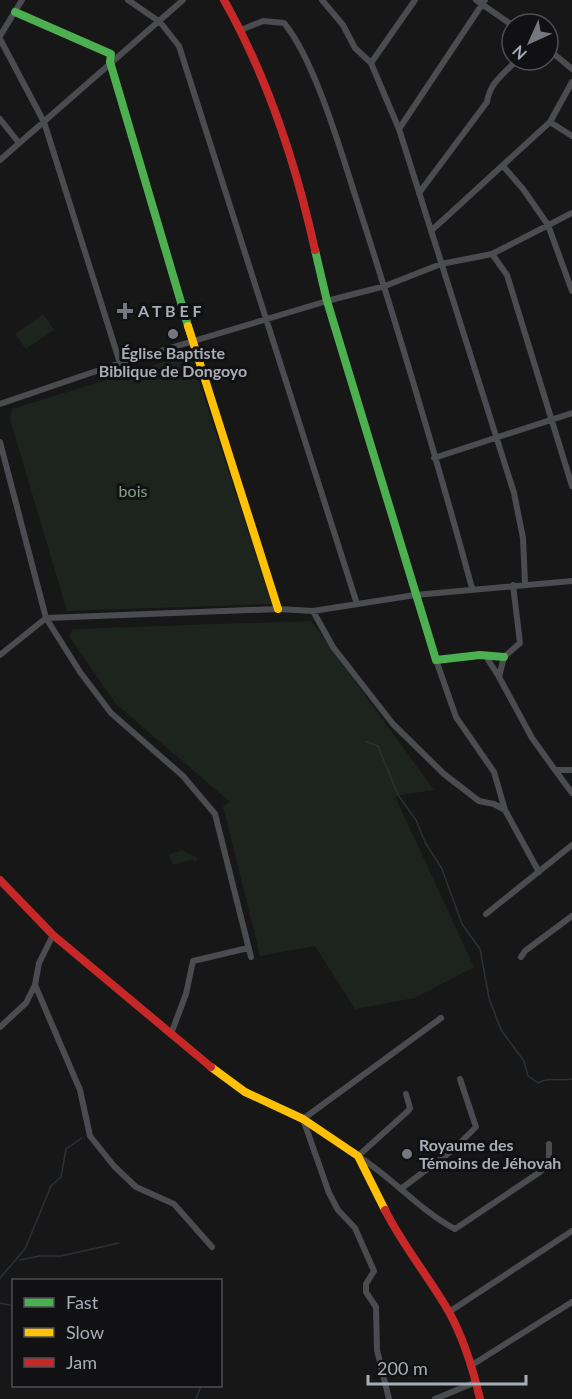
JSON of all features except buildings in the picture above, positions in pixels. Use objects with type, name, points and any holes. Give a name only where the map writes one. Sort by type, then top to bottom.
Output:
[{"type":"street","points":[[22,0],[0,37],[44,122],[120,363]]},
{"type":"street","points":[[128,0],[160,22],[179,46],[357,604]]},
{"type":"street","points":[[0,160],[183,0]]},
{"type":"street","points":[[224,0],[241,30],[290,150],[327,301],[415,595],[456,717],[494,772],[505,810],[539,872]]},
{"type":"street","points":[[322,0],[343,25],[355,48],[371,63],[399,129],[514,493],[523,538],[525,583]]},
{"type":"street","points":[[371,63],[415,0]]},
{"type":"street","points":[[399,129],[481,1],[500,16]]},
{"type":"street","points":[[15,12],[111,54],[110,62],[194,342],[278,609]]},
{"type":"street","points":[[241,30],[263,21],[284,23],[291,31],[308,66],[338,143],[385,286],[472,588]]},
{"type":"street","points":[[560,59],[572,69]]},
{"type":"street","points":[[419,193],[488,102],[489,91],[494,82],[504,72]]},
{"type":"street","points":[[431,231],[550,122],[572,82]]},
{"type":"street","points":[[0,119],[19,143]]},
{"type":"street","points":[[550,122],[572,136]]},
{"type":"street","points":[[503,166],[524,189],[548,225],[572,291]]},
{"type":"street","points":[[0,404],[120,363],[385,286],[441,264],[492,254],[572,213]]},
{"type":"street","points":[[492,254],[507,275],[572,486]]},
{"type":"street","points":[[435,458],[572,413]]},
{"type":"street","points":[[0,442],[46,618],[80,672],[111,713],[183,776],[216,814],[251,957]]},
{"type":"street","points":[[0,655],[46,618],[278,609],[313,611],[472,588],[572,581]]},
{"type":"street","points":[[499,677],[504,657],[520,643],[513,585]]},
{"type":"street","points":[[313,611],[333,646],[393,724],[479,801],[494,804],[505,810]]},
{"type":"street","points":[[436,660],[480,655],[504,657]]},
{"type":"street","points":[[487,657],[532,738],[572,793]]},
{"type":"street","points":[[555,770],[572,770]]},
{"type":"street","points":[[486,914],[572,845]]},
{"type":"street","points":[[0,880],[53,935],[190,1052],[245,1092],[303,1119],[358,1156],[402,1188],[432,1217],[455,1228],[540,1172],[549,1163],[549,1144]]},
{"type":"street","points":[[521,957],[525,951],[572,916]]},
{"type":"street","points":[[0,1027],[26,1003],[35,985],[39,963],[53,935]]},
{"type":"street","points":[[171,1034],[186,994],[193,961],[248,948]]},
{"type":"street","points":[[35,985],[80,1090],[90,1136],[114,1166],[136,1187],[174,1204],[212,1247]]},
{"type":"street","points":[[303,1119],[441,1018]]},
{"type":"street","points":[[402,1188],[454,1149],[476,1127],[460,1079]]},
{"type":"street","points":[[358,1156],[408,1111],[410,1108],[406,1094]]},
{"type":"street","points":[[303,1119],[338,1210],[355,1228],[375,1271],[366,1284],[366,1292],[376,1306],[377,1350],[389,1399]]},
{"type":"street","points":[[358,1156],[397,1234],[449,1312],[472,1365],[480,1399]]},
{"type":"street","points":[[449,1312],[572,1231]]},
{"type":"street","points":[[472,1365],[572,1302]]},
{"type":"street","points":[[435,1399],[476,1382]]},
{"type":"green space","points":[[43,314],[54,330],[26,349],[15,334]]},
{"type":"green space","name":"bois","points":[[190,354],[272,604],[67,611],[10,419],[12,409]]},
{"type":"green space","points":[[311,621],[434,790],[395,796],[474,967],[415,998],[355,1009],[315,946],[260,956],[223,806],[230,802],[116,704],[69,636],[73,629]]},
{"type":"green space","points":[[182,850],[198,858],[195,862],[193,859],[173,865],[169,855]]},
{"type":"waterway","points":[[367,742],[378,746],[398,795],[416,820],[425,842],[442,869],[462,924],[480,949],[489,998],[501,1030],[524,1061],[528,1076],[538,1083],[546,1080],[572,1079]]},
{"type":"waterway","points":[[0,1278],[25,1249],[51,1186],[61,1177],[66,1149],[82,1138]]},
{"type":"waterway","points":[[20,1260],[40,1256],[61,1256],[119,1243]]},
{"type":"waterway","points":[[0,1303],[12,1306]]},
{"type":"waterway","points":[[196,1399],[201,1387]]},
{"type":"traffic: fast","points":[[15,12],[111,54],[110,62],[188,326]]},
{"type":"traffic: fast","points":[[315,250],[327,301],[436,660],[480,655],[504,657]]},
{"type":"traffic: slow","points":[[188,326],[278,609]]},
{"type":"traffic: slow","points":[[211,1067],[245,1092],[303,1119],[358,1156],[385,1210]]},
{"type":"traffic: jam","points":[[224,0],[254,60],[279,122],[299,186],[315,250]]},
{"type":"traffic: jam","points":[[0,880],[53,935],[211,1067]]},
{"type":"traffic: jam","points":[[385,1210],[454,1322],[467,1354],[480,1399]]},
{"type":"place","name":"A T B E F","points":[[125,311]]},
{"type":"place","name":"Église Baptiste Biblique de Dongoyo","points":[[173,334]]},
{"type":"place","name":"Royaume des Témoins de Jéhovah","points":[[407,1154]]}]
